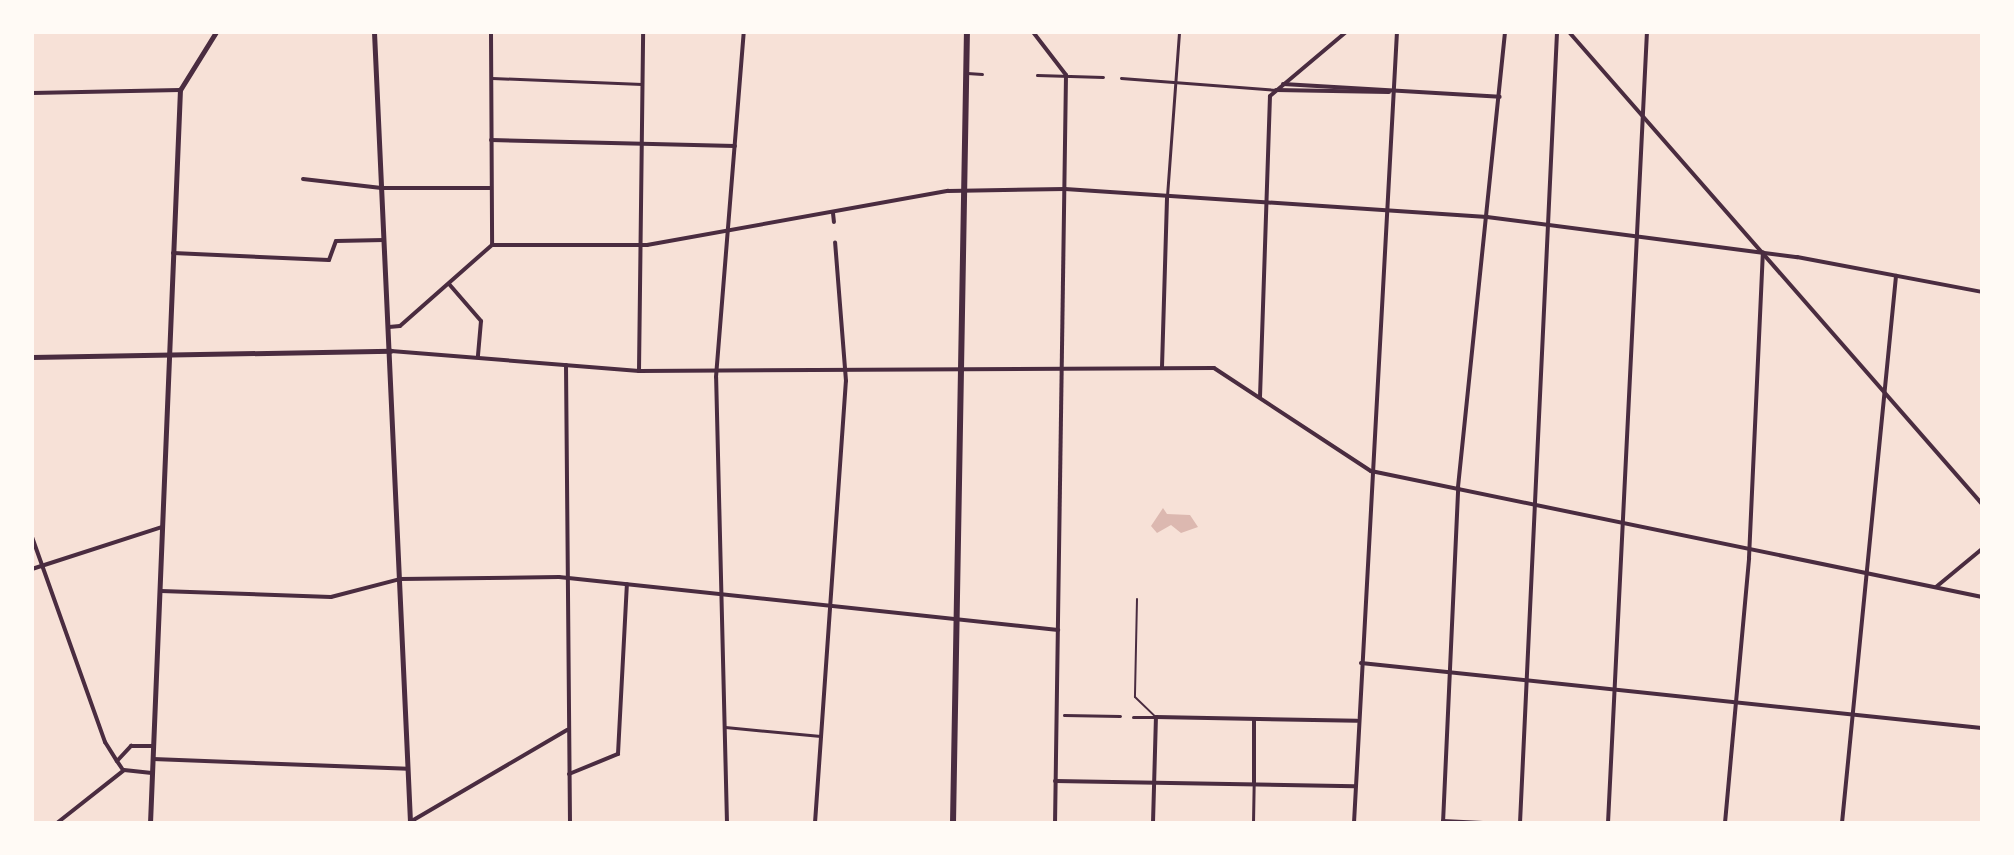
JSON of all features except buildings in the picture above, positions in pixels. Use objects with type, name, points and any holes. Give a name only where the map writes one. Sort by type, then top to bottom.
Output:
[{"type":"main road","points":[[953,823],[967,32]]},
{"type":"street","points":[[150,823],[180,90],[216,32]]},
{"type":"street","points":[[374,32],[391,351],[410,822],[567,730]]},
{"type":"street","points":[[491,32],[492,245]]},
{"type":"street","points":[[639,371],[639,144],[643,32]]},
{"type":"street","points":[[727,823],[716,371],[744,32]]},
{"type":"street","points":[[1033,32],[1066,75],[1055,823]]},
{"type":"street","points":[[1162,367],[1167,196],[1179,32]]},
{"type":"street","points":[[1260,397],[1264,202],[1270,96],[1346,32]]},
{"type":"street","points":[[1354,823],[1357,721],[1397,32]]},
{"type":"street","points":[[1483,823],[1443,822],[1458,487],[1505,32]]},
{"type":"street","points":[[1520,823],[1557,32]]},
{"type":"street","points":[[1569,32],[1982,504]]},
{"type":"street","points":[[1608,823],[1647,32]]},
{"type":"street","points":[[967,73],[982,74]]},
{"type":"street","points":[[1037,75],[1103,77]]},
{"type":"street","points":[[492,78],[642,84]]},
{"type":"street","points":[[1121,78],[1339,93],[1395,91]]},
{"type":"street","points":[[1282,84],[1500,97]]},
{"type":"street","points":[[32,93],[180,90]]},
{"type":"street","points":[[491,140],[735,146]]},
{"type":"street","points":[[303,179],[381,188],[491,188]]},
{"type":"street","points":[[389,327],[400,326],[492,245],[639,245],[965,189],[1065,189],[1487,217],[1763,252],[1982,292]]},
{"type":"street","points":[[833,213],[834,222]]},
{"type":"street","points":[[173,253],[329,260],[336,241],[384,240]]},
{"type":"street","points":[[815,823],[846,373],[835,242]]},
{"type":"street","points":[[1725,823],[1748,548],[1758,288],[1763,252]]},
{"type":"street","points":[[1842,823],[1896,276]]},
{"type":"street","points":[[449,284],[481,321],[478,358]]},
{"type":"street","points":[[32,357],[391,351],[639,371],[846,373],[1214,368],[1371,471],[1982,597]]},
{"type":"street","points":[[566,365],[570,823]]},
{"type":"street","points":[[32,569],[162,527]]},
{"type":"street","points":[[32,537],[105,742],[124,770]]},
{"type":"street","points":[[1936,587],[1982,549]]},
{"type":"street","points":[[161,591],[331,597],[400,579],[567,577],[1058,630]]},
{"type":"street","points":[[569,774],[618,754],[627,584]]},
{"type":"street","points":[[1361,663],[1982,728]]},
{"type":"street","points":[[1064,715],[1120,716]]},
{"type":"street","points":[[1133,717],[1357,721]]},
{"type":"street","points":[[1153,823],[1156,717]]},
{"type":"street","points":[[1253,823],[1254,719]]},
{"type":"street","points":[[725,727],[821,736]]},
{"type":"street","points":[[117,761],[131,746],[153,746]]},
{"type":"street","points":[[153,759],[408,769]]},
{"type":"street","points":[[57,823],[124,770],[152,773]]},
{"type":"street","points":[[1055,781],[1355,786]]},
{"type":"lane","points":[[1137,599],[1135,697],[1156,717]]},
{"type":"shaded area","points":[[1163,508],[1167,514],[1190,515],[1198,527],[1181,533],[1171,525],[1157,533],[1151,526]]}]
